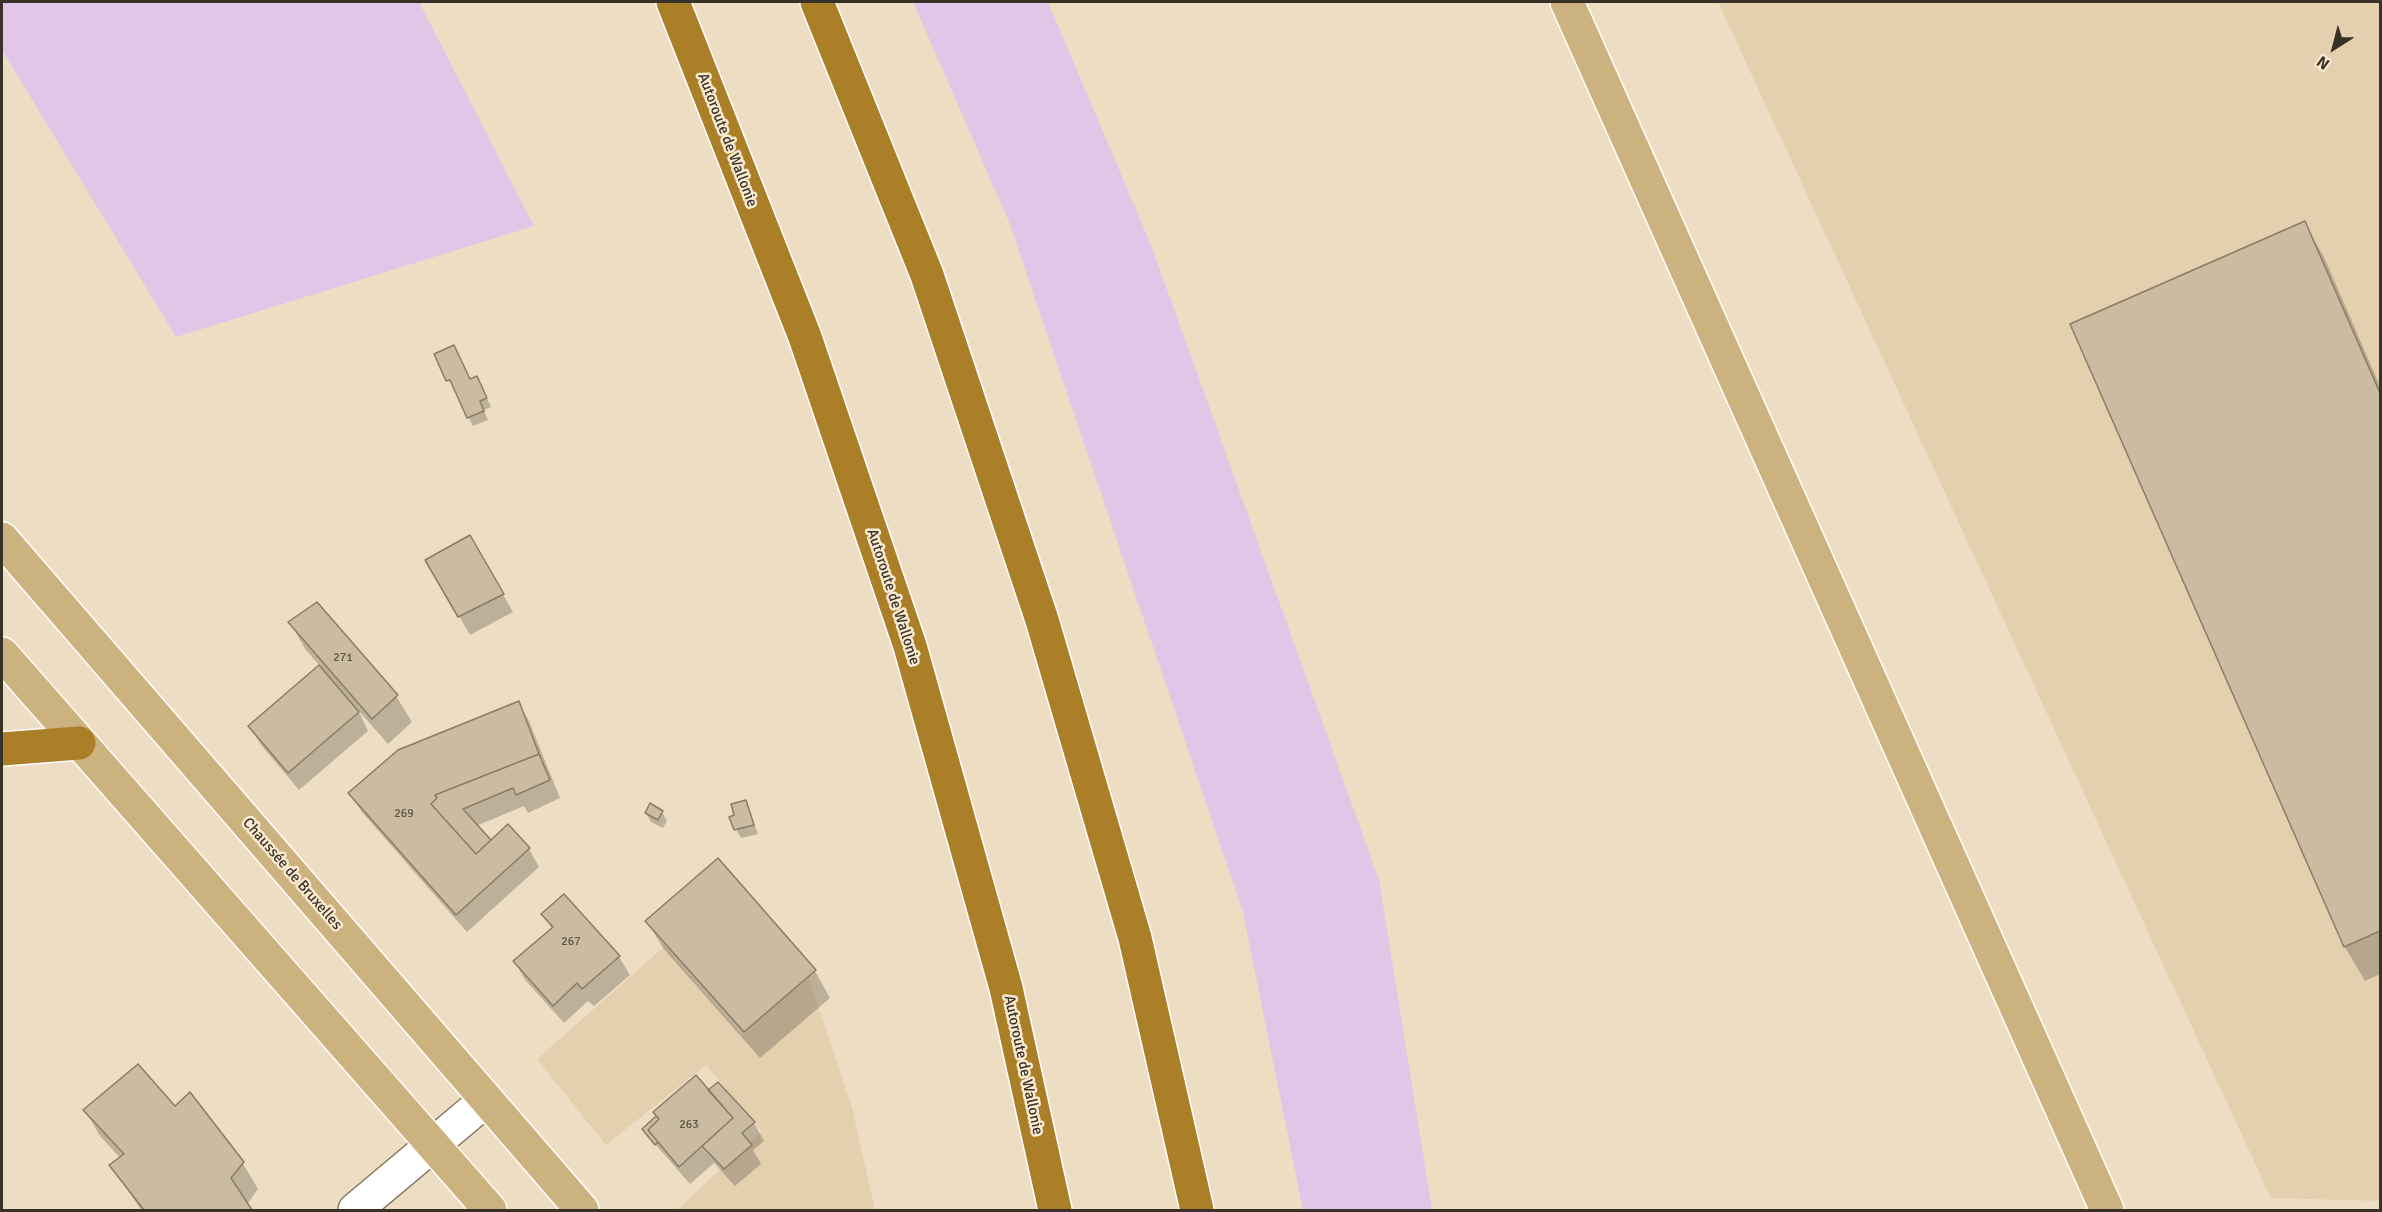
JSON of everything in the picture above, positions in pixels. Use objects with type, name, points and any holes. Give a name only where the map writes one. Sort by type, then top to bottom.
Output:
[{"type":"highway","name":"Autoroute de Wallonie","points":[[673,2],[805,337],[910,646],[1006,988],[1054,1210]]},
{"type":"highway","points":[[818,2],[927,274],[1042,620],[1136,938],[1197,1210]]},
{"type":"highway","points":[[2,749],[79,743]]},
{"type":"main road","points":[[1567,2],[2107,1210]]},
{"type":"main road","name":"Chaussée de Bruxelles","points":[[2,539],[582,1210]]},
{"type":"main road","points":[[2,654],[490,1210]]},
{"type":"street","points":[[355,1210],[486,1100]]},
{"type":"shaded area","points":[[2,2],[419,2],[534,226],[176,337],[2,50]]},
{"type":"shaded area","points":[[913,2],[1048,2],[1151,245],[1379,880],[1432,1210],[1303,1210],[1243,912],[1009,222]]},
{"type":"shaded area","points":[[1718,2],[2380,2],[2380,1201],[2271,1198]]},
{"type":"shaded area","points":[[665,946],[742,1036],[806,969],[852,1108],[875,1210],[677,1210],[761,1131],[706,1065],[606,1145],[537,1059]]},
{"type":"building","points":[[2305,221],[2380,393],[2380,931],[2344,947],[2070,324]]},
{"type":"building","points":[[454,345],[470,379],[477,376],[487,398],[480,401],[484,411],[467,418],[450,380],[446,381],[434,354]]},
{"type":"building","points":[[470,535],[504,594],[458,617],[425,560]]},
{"type":"building","points":[[317,602],[398,695],[372,719],[288,622]]},
{"type":"building","points":[[319,665],[359,712],[288,773],[248,726]]},
{"type":"building","points":[[519,701],[539,754],[435,795],[437,798],[431,804],[476,854],[508,824],[530,848],[456,915],[348,793],[398,750]]},
{"type":"building","points":[[539,754],[550,780],[516,795],[513,788],[463,809],[491,840],[476,854],[431,804],[437,798],[435,795]]},
{"type":"building","points":[[746,800],[754,825],[734,830],[729,817],[734,815],[731,804]]},
{"type":"building","points":[[650,803],[663,811],[658,820],[645,813]]},
{"type":"building","points":[[718,858],[816,970],[744,1032],[645,921]]},
{"type":"building","points":[[564,894],[620,956],[582,989],[577,983],[553,1006],[513,961],[553,927],[541,914]]},
{"type":"building","points":[[138,1064],[175,1106],[190,1092],[244,1162],[231,1178],[252,1210],[144,1210],[109,1165],[124,1154],[83,1110]]},
{"type":"building","points":[[696,1075],[733,1118],[679,1167],[648,1130],[659,1119],[653,1112]]},
{"type":"building","points":[[718,1082],[755,1122],[742,1133],[752,1145],[724,1169],[702,1146],[733,1118],[708,1090]]},
{"type":"building","points":[[656,1116],[659,1119],[648,1130],[658,1142],[655,1145],[642,1129]]}]
